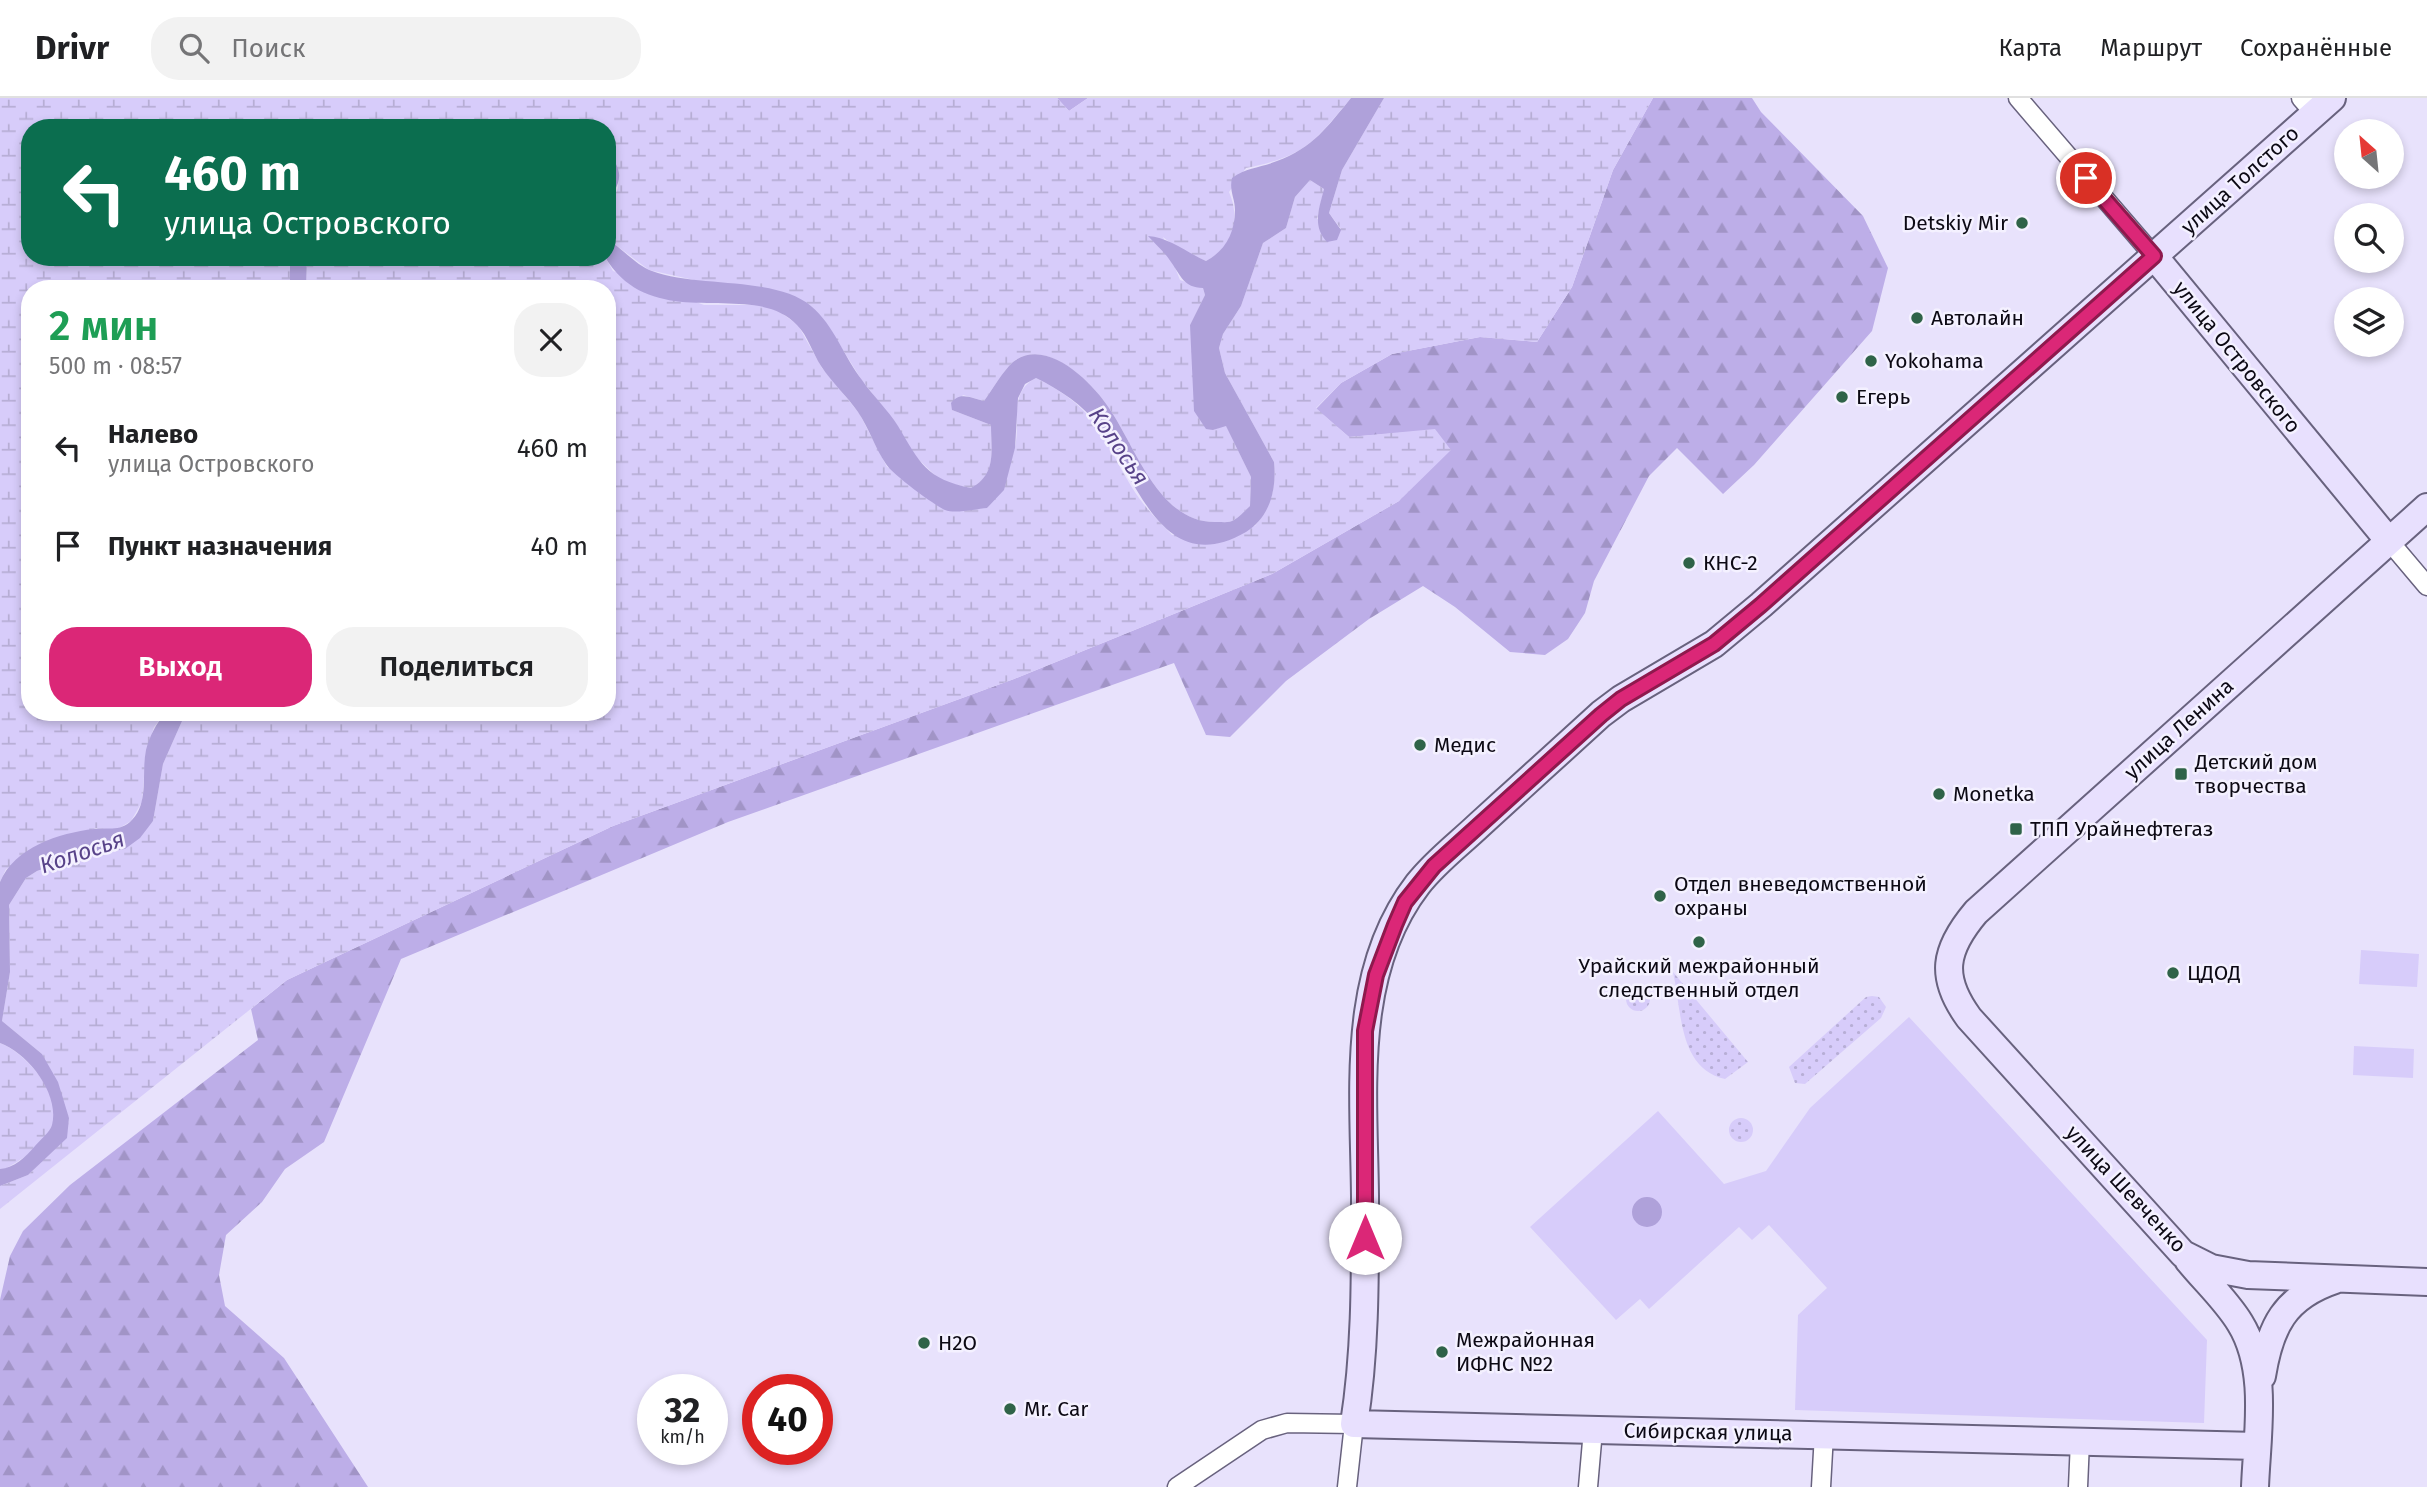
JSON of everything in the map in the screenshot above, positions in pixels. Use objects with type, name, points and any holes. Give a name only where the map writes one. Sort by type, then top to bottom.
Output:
[{"type":"street","name":"улица Островского","points":[[2018,98],[2154,256],[2427,586]]},
{"type":"street","name":"улица Толстого","points":[[1354,1424],[1360,1382],[1365,1251],[1366,1024],[1384,953],[1405,902],[1419,882],[1601,715],[1628,694],[1699,654],[1741,622],[2154,256],[2316,103]]},
{"type":"street","name":"улица Ленина","points":[[1948,963],[1952,947],[1976,912],[2427,507]]},
{"type":"street","name":"улица Шевченко","points":[[1948,963],[1949,983],[1956,1000],[1969,1018],[2183,1254],[2224,1272],[2427,1282]]},
{"type":"street","points":[[2183,1254],[2241,1325],[2252,1349],[2259,1393]]},
{"type":"street","points":[[2255,1487],[2259,1393],[2269,1339],[2280,1317],[2305,1294],[2340,1279]]},
{"type":"street","name":"Сибирская улица","points":[[1177,1487],[1262,1430],[1287,1423],[2257,1446]]},
{"type":"street","points":[[1347,1487],[1354,1424]]},
{"type":"street","points":[[1588,1487],[1592,1430]]},
{"type":"street","points":[[1821,1487],[1824,1434]]},
{"type":"street","points":[[2078,1487],[2080,1441]]},
{"type":"green space","points":[[0,98],[1057,98],[1069,111],[1088,98],[1351,98],[1307,145],[1283,158],[1246,168],[1229,192],[1234,213],[1232,232],[1223,248],[1215,255],[1206,261],[1178,249],[1163,237],[1180,280],[1203,288],[1205,295],[1190,325],[1213,430],[1226,425],[1251,477],[1250,506],[1236,519],[1226,522],[1197,520],[1180,511],[1165,498],[1101,397],[1080,375],[1067,366],[1053,358],[1039,355],[1026,355],[1013,362],[984,401],[963,395],[952,410],[991,425],[991,461],[985,476],[971,488],[942,482],[913,454],[897,425],[861,379],[830,329],[811,306],[649,270],[616,245],[616,192],[619,171],[616,166],[616,119],[21,119],[21,266],[290,266],[290,280],[21,280],[21,721],[159,721],[154,727],[146,752],[142,802],[131,821],[116,830],[96,828],[6,869],[0,882]]},
{"type":"green space","points":[[1057,98],[1088,98],[1069,111]]},
{"type":"green space","points":[[1384,98],[1653,98],[1613,170],[1572,287],[1537,342],[1480,337],[1392,354],[1341,383],[1316,408],[1349,437],[1435,429],[1451,450],[1399,501],[1272,574],[1014,679],[613,826],[287,980],[0,1209],[0,1186],[28,1175],[66,1138],[69,1118],[42,1054],[2,1021],[10,972],[9,905],[26,878],[37,871],[78,856],[125,849],[153,821],[163,764],[182,721],[616,721],[616,280],[306,280],[307,266],[610,266],[613,271],[704,305],[763,305],[780,312],[798,325],[822,368],[859,413],[887,467],[987,508],[1013,455],[1017,408],[1022,391],[1036,378],[1075,403],[1088,416],[1099,429],[1139,498],[1172,535],[1255,526],[1265,512],[1271,497],[1274,462],[1225,373],[1219,348],[1223,334],[1241,306],[1263,243],[1286,228],[1295,197],[1310,180],[1324,189],[1317,219],[1341,229],[1329,213],[1342,170]]},
{"type":"green space","points":[[1653,98],[1752,98],[1761,112],[1863,216],[1888,268],[1872,331],[1754,465],[1723,494],[1677,448],[1649,476],[1594,581],[1585,613],[1568,639],[1545,655],[1510,652],[1455,607],[1423,586],[1369,619],[1286,681],[1230,737],[1206,735],[1174,663],[728,822],[401,959],[324,1142],[285,1169],[262,1202],[226,1235],[219,1275],[225,1306],[284,1358],[368,1487],[0,1487],[0,1300],[10,1256],[23,1231],[70,1185],[258,1040],[251,1009],[287,980],[613,826],[1014,679],[1272,574],[1399,501],[1435,430],[1349,437],[1316,409],[1341,383],[1392,354],[1480,337],[1537,342],[1572,287],[1613,170]]},
{"type":"green space","points":[[2361,950],[2419,954],[2417,987],[2359,984]]},
{"type":"green space","points":[[1673,972],[1748,1062],[1725,1079],[1710,1073],[1698,1063],[1690,1051],[1681,1020]]},
{"type":"green space","points":[[1638,987],[1647,990],[1650,999],[1647,1008],[1638,1011],[1629,1008],[1626,999],[1629,990]]},
{"type":"green space","points":[[1866,997],[1879,997],[1886,1007],[1881,1018],[1805,1084],[1795,1083],[1789,1067]]},
{"type":"green space","points":[[1909,1017],[2207,1340],[2204,1423],[1795,1410],[1798,1315],[1827,1288],[1769,1225],[1752,1240],[1739,1227],[1649,1309],[1640,1299],[1616,1320],[1530,1227],[1658,1111],[1724,1184],[1766,1171],[1810,1108]]},
{"type":"green space","points":[[0,1043],[21,1056],[40,1077],[53,1102],[54,1114],[52,1126],[43,1140],[24,1157],[3,1170],[0,1169]]},
{"type":"green space","points":[[2354,1046],[2414,1049],[2413,1078],[2353,1075]]},
{"type":"green space","points":[[1741,1118],[1749,1122],[1753,1130],[1749,1138],[1741,1142],[1733,1138],[1729,1130],[1733,1122]]},
{"type":"water","name":"Колосья","points":[[1351,98],[1384,98],[1342,170],[1329,213],[1341,230],[1337,240],[1327,242],[1322,236],[1318,217],[1324,189],[1310,180],[1295,197],[1286,228],[1263,243],[1241,306],[1223,334],[1219,348],[1225,373],[1274,462],[1275,472],[1273,492],[1261,519],[1246,532],[1217,544],[1193,543],[1172,533],[1140,495],[1092,418],[1070,398],[1036,378],[1025,384],[1018,398],[1015,448],[1004,490],[987,508],[945,510],[896,475],[886,464],[858,412],[825,372],[797,325],[778,312],[755,305],[675,301],[649,295],[625,281],[612,266],[616,266],[616,245],[652,271],[671,276],[778,290],[811,306],[826,322],[866,386],[894,420],[926,468],[944,480],[971,488],[989,469],[992,453],[991,425],[952,410],[951,403],[962,396],[984,401],[1013,362],[1026,355],[1053,358],[1080,375],[1101,397],[1165,498],[1180,511],[1197,520],[1231,522],[1250,506],[1251,477],[1226,426],[1206,429],[1194,411],[1190,325],[1205,295],[1203,288],[1191,286],[1184,280],[1148,236],[1170,242],[1206,261],[1213,257],[1224,247],[1233,226],[1235,210],[1232,178],[1301,150],[1335,118]]},
{"type":"water","points":[[616,165],[619,176],[616,187]]},
{"type":"water","points":[[290,266],[307,266],[306,280],[290,280]]},
{"type":"water","name":"Колосья","points":[[159,721],[182,721],[163,764],[153,821],[140,838],[125,849],[78,856],[37,871],[26,878],[9,905],[10,972],[2,1021],[42,1054],[58,1082],[69,1118],[67,1138],[28,1175],[0,1186],[0,1169],[15,1164],[28,1154],[51,1128],[53,1113],[40,1076],[21,1056],[0,1043],[0,882],[16,860],[27,851],[53,838],[94,829],[117,828],[130,822],[143,798],[145,759]]},
{"type":"water","points":[[1647,1197],[1653,1198],[1661,1206],[1661,1218],[1653,1226],[1647,1227],[1641,1226],[1633,1218],[1632,1212],[1633,1206],[1641,1198]]},
{"type":"place","name":"Detskiy Mir","points":[[2022,223]]},
{"type":"place","name":"Автолайн","points":[[1917,318]]},
{"type":"place","name":"Yokohama","points":[[1871,361]]},
{"type":"place","name":"Егерь","points":[[1842,397]]},
{"type":"place","name":"КНС-2","points":[[1689,563]]},
{"type":"place","name":"Медис","points":[[1420,745]]},
{"type":"place","name":"Детский дом творчества","points":[[2181,774]]},
{"type":"place","name":"Monetka","points":[[1939,794]]},
{"type":"place","name":"ТПП Урайнефтегаз","points":[[2016,829]]},
{"type":"place","name":"Отдел вневедомственной охраны","points":[[1660,896]]},
{"type":"place","name":"Урайский межрайонный следственный отдел","points":[[1699,942]]},
{"type":"place","name":"ЦДОД","points":[[2173,973]]},
{"type":"place","name":"Н2О","points":[[924,1343]]},
{"type":"place","name":"Межрайонная ИФНС №2","points":[[1442,1352]]},
{"type":"place","name":"Mr. Car","points":[[1010,1409]]},
{"type":"route","points":[[1365,1238],[1364,1055],[1368,1004],[1376,975],[1405,902],[1434,866],[1601,715],[1636,689],[1699,654],[1731,630],[2154,256],[2086,178]]}]
